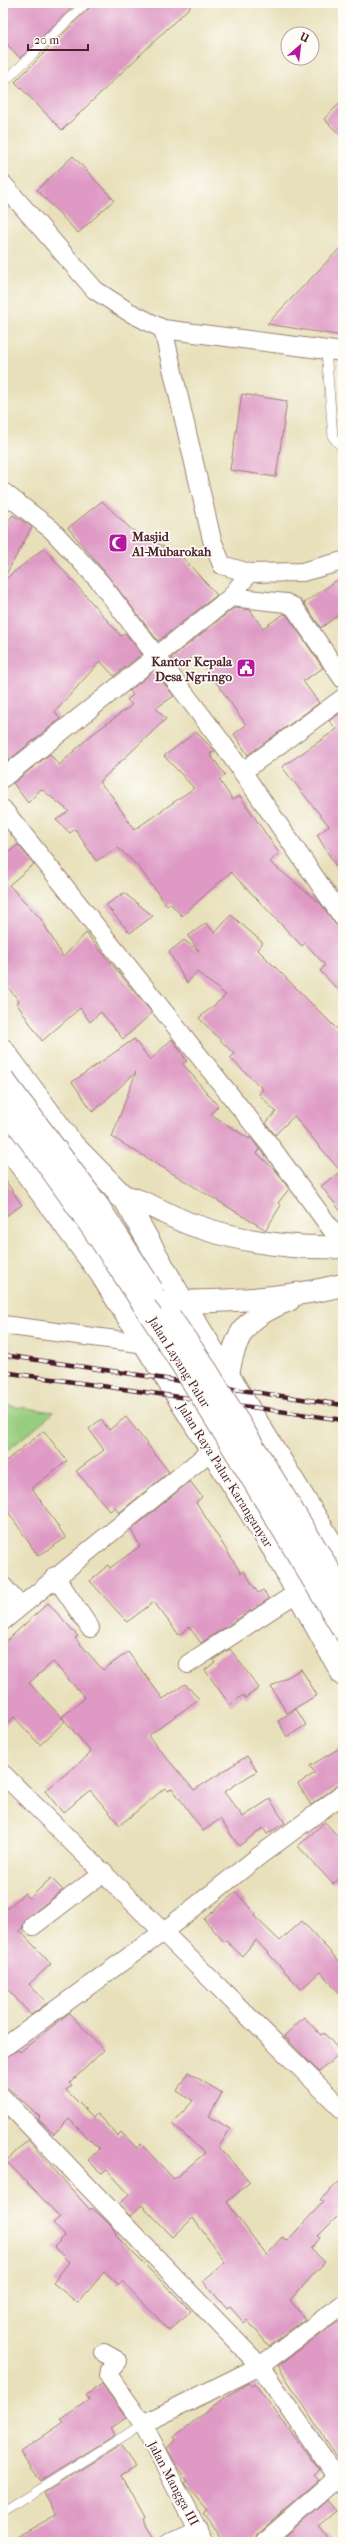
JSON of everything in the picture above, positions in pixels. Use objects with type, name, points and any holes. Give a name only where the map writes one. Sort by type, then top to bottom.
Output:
[{"type":"main road","points":[[3,1050],[73,1145],[123,1196],[183,1302],[343,1562]]},
{"type":"main road","name":"Jalan Layang Palur","points":[[3,1079],[102,1213],[207,1371],[343,1593]]},
{"type":"main road","name":"Jalan Layang Palur","points":[[3,1105],[125,1274],[193,1380],[343,1629]]},
{"type":"main road","points":[[3,1141],[29,1174],[104,1278],[124,1293],[145,1302],[227,1302],[311,1292],[343,1285]]},
{"type":"main road","points":[[29,1174],[45,1178],[62,1170],[71,1158],[73,1145]]},
{"type":"main road","points":[[66,1227],[72,1213],[87,1197],[98,1194],[123,1196],[192,1225],[243,1240],[285,1246],[343,1246]]},
{"type":"main road","name":"Jalan Raya Palur Karanganyar","points":[[104,1278],[274,1550],[343,1675]]},
{"type":"main road","points":[[228,1375],[232,1348],[250,1322],[276,1305],[311,1292]]},
{"type":"main road","points":[[274,1550],[274,1540],[280,1530],[296,1522],[306,1521],[320,1524]]},
{"type":"street","points":[[3,184],[95,290],[129,312],[163,329],[335,351]]},
{"type":"street","points":[[163,329],[216,555],[222,565],[249,573],[302,572],[343,561]]},
{"type":"street","points":[[3,492],[51,529],[73,550],[157,655],[242,772],[343,918]]},
{"type":"street","points":[[3,778],[231,597],[249,573]]},
{"type":"street","points":[[231,597],[286,603],[294,607],[343,679]]},
{"type":"street","points":[[242,772],[343,698]]},
{"type":"street","points":[[3,809],[264,1138],[343,1246]]},
{"type":"street","points":[[3,1325],[146,1344]]},
{"type":"street","points":[[3,1621],[55,1576],[212,1450]]},
{"type":"street","points":[[55,1576],[90,1628]]},
{"type":"street","points":[[3,1586],[20,1606]]},
{"type":"street","points":[[188,1664],[298,1592]]},
{"type":"street","points":[[3,1774],[104,1872],[343,2110]]},
{"type":"street","points":[[3,2048],[164,1932],[258,1856],[343,1794]]},
{"type":"street","points":[[33,1926],[104,1872]]},
{"type":"street","points":[[3,2098],[260,2366],[340,2482],[264,2542]]},
{"type":"street","points":[[143,2424],[260,2366],[343,2304]]},
{"type":"street","name":"Jalan Mangga III","points":[[104,2353],[118,2361],[110,2370],[110,2376],[143,2424],[201,2535]]},
{"type":"street","points":[[170,2542],[201,2535]]},
{"type":"lane","points":[[3,83],[86,3]]},
{"type":"lane","points":[[335,351],[333,437],[343,449]]},
{"type":"lane","points":[[3,2512],[143,2424]]},
{"type":"green space","points":[[3,1405],[54,1412],[3,1454]]},
{"type":"building","points":[[3,3],[77,3],[20,58],[3,40]]},
{"type":"building","points":[[92,3],[194,3],[62,130],[15,82],[90,7]]},
{"type":"building","points":[[343,100],[343,138],[324,119]]},
{"type":"building","points":[[73,156],[114,200],[78,233],[37,190]]},
{"type":"building","points":[[343,245],[343,336],[267,324]]},
{"type":"building","points":[[242,394],[287,401],[276,477],[230,470]]},
{"type":"building","points":[[102,501],[132,530],[181,556],[217,595],[158,641],[108,576],[68,528]]},
{"type":"building","points":[[13,515],[32,527],[3,580],[3,527]]},
{"type":"building","points":[[44,548],[121,636],[125,633],[142,654],[114,676],[100,661],[55,712],[60,719],[3,765],[3,581]]},
{"type":"building","points":[[343,576],[343,611],[321,628],[304,603]]},
{"type":"building","points":[[234,608],[250,610],[263,628],[284,614],[287,615],[323,668],[303,681],[319,703],[248,755],[234,734],[246,725],[197,655],[178,668],[171,658]]},
{"type":"building","points":[[154,671],[174,696],[156,708],[166,719],[99,782],[112,796],[134,830],[194,788],[164,756],[196,732],[215,751],[210,754],[225,775],[219,780],[233,800],[240,796],[279,853],[270,862],[322,905],[335,924],[343,928],[343,995],[320,971],[325,965],[305,943],[302,946],[231,872],[182,916],[170,903],[167,906],[138,866],[118,848],[96,861],[75,829],[70,833],[56,820],[69,811],[41,789],[28,803],[13,783],[50,754],[59,765],[90,736],[132,705],[127,700],[133,695],[129,691]]},
{"type":"building","points":[[343,711],[343,878],[317,835],[329,826],[282,767],[337,729],[329,721]]},
{"type":"building","points":[[18,845],[34,864],[9,885],[41,919],[63,957],[86,933],[152,1013],[123,1039],[101,1012],[90,1022],[80,1008],[42,1041],[17,1004],[19,1001],[3,981],[3,856]]},
{"type":"building","points":[[124,893],[153,916],[130,933],[106,905]]},
{"type":"building","points":[[231,915],[263,943],[257,949],[343,1035],[343,1214],[321,1186],[341,1172],[294,1116],[275,1135],[266,1123],[276,1112],[259,1094],[263,1089],[230,1058],[234,1054],[199,1018],[226,995],[197,972],[187,983],[169,952],[184,940],[199,951],[188,936],[206,923],[215,933]]},
{"type":"building","points":[[134,1039],[150,1060],[172,1039],[187,1061],[183,1064],[218,1106],[211,1114],[249,1139],[250,1137],[260,1150],[257,1153],[277,1172],[289,1189],[278,1203],[281,1205],[266,1230],[112,1137],[136,1072],[93,1112],[72,1082]]},
{"type":"building","points":[[3,1177],[22,1205],[3,1218]]},
{"type":"building","points":[[126,1417],[169,1472],[119,1513],[115,1507],[110,1511],[76,1471],[104,1450],[89,1429],[101,1419],[109,1430]]},
{"type":"building","points":[[44,1431],[67,1461],[32,1488],[66,1538],[38,1556],[9,1513],[3,1517],[3,1463]]},
{"type":"building","points":[[190,1481],[202,1497],[196,1502],[241,1573],[244,1571],[258,1593],[263,1590],[269,1599],[201,1643],[189,1627],[179,1635],[154,1602],[127,1622],[90,1581],[108,1565],[110,1568],[140,1546],[131,1530]]},
{"type":"building","points":[[48,1603],[78,1636],[75,1638],[103,1670],[128,1652],[163,1699],[185,1684],[199,1699],[148,1736],[194,1790],[247,1756],[257,1771],[224,1792],[243,1817],[270,1799],[285,1823],[267,1834],[263,1828],[239,1846],[220,1819],[203,1831],[172,1788],[168,1791],[165,1788],[120,1825],[90,1790],[63,1813],[45,1791],[90,1754],[90,1751],[62,1717],[85,1698],[53,1662],[29,1683],[65,1721],[40,1745],[14,1717],[3,1726],[3,1644]]},
{"type":"building","points":[[230,1649],[259,1688],[245,1698],[243,1695],[230,1705],[205,1670],[215,1662],[213,1660]]},
{"type":"building","points":[[301,1669],[317,1695],[287,1713],[271,1687]]},
{"type":"building","points":[[296,1709],[306,1725],[287,1737],[278,1721]]},
{"type":"building","points":[[343,1746],[343,1784],[337,1786],[311,1805],[298,1784],[315,1773],[310,1766]]},
{"type":"building","points":[[325,1822],[343,1842],[343,1875],[333,1884],[298,1846]]},
{"type":"building","points":[[51,1878],[63,1890],[27,1918],[20,1931],[51,1964],[29,1984],[47,2003],[31,2015],[3,1984],[3,1912],[25,1893],[30,1898]]},
{"type":"building","points":[[236,1892],[256,1915],[254,1916],[280,1941],[302,1921],[343,1966],[343,1997],[320,1972],[301,1989],[256,1940],[242,1956],[226,1941],[224,1942],[204,1919]]},
{"type":"building","points":[[69,2013],[104,2050],[70,2083],[72,2085],[66,2090],[93,2117],[97,2114],[118,2136],[121,2132],[137,2148],[141,2144],[174,2179],[205,2153],[172,2124],[193,2101],[177,2091],[188,2072],[222,2093],[209,2116],[230,2129],[219,2147],[250,2182],[227,2202],[266,2255],[282,2237],[287,2241],[323,2202],[320,2200],[343,2178],[343,2211],[318,2236],[320,2238],[311,2249],[325,2262],[290,2300],[305,2319],[269,2346],[247,2320],[244,2323],[230,2307],[227,2309],[203,2281],[225,2262],[193,2218],[173,2237],[142,2205],[130,2216],[119,2204],[129,2194],[107,2170],[102,2174],[88,2160],[99,2149],[69,2119],[54,2134],[38,2119],[40,2117],[3,2083],[3,2058],[18,2050],[20,2052]]},
{"type":"building","points":[[304,2017],[321,2035],[324,2033],[341,2052],[319,2072],[284,2036]]},
{"type":"building","points":[[28,2140],[90,2210],[92,2208],[115,2230],[117,2233],[115,2235],[191,2311],[169,2330],[122,2281],[119,2285],[104,2272],[78,2303],[53,2283],[69,2262],[54,2247],[65,2236],[53,2223],[60,2217],[6,2161]]},
{"type":"building","points":[[343,2320],[343,2466],[278,2366],[336,2322]]},
{"type":"building","points":[[249,2383],[252,2386],[255,2384],[320,2471],[314,2475],[319,2480],[257,2534],[254,2542],[224,2542],[203,2513],[207,2510],[185,2483],[188,2481],[177,2467],[167,2448],[176,2440],[174,2437],[221,2400]]},
{"type":"building","points":[[102,2384],[126,2418],[111,2428],[115,2435],[41,2481],[20,2452],[64,2422],[61,2419],[90,2399],[86,2395]]},
{"type":"building","points":[[121,2445],[135,2468],[121,2476],[145,2519],[143,2520],[157,2542],[7,2542],[56,2515],[44,2493]]},
{"type":"building","points":[[327,2500],[336,2511],[318,2526],[333,2542],[280,2542]]},
{"type":"railway","points":[[3,1355],[343,1405]]},
{"type":"railway","points":[[3,1372],[343,1420]]},
{"type":"place","name":"Masjid Al-Mubarokah","points":[[118,543]]},
{"type":"place","name":"Kantor Kepala Desa Ngringo","points":[[246,668]]}]
